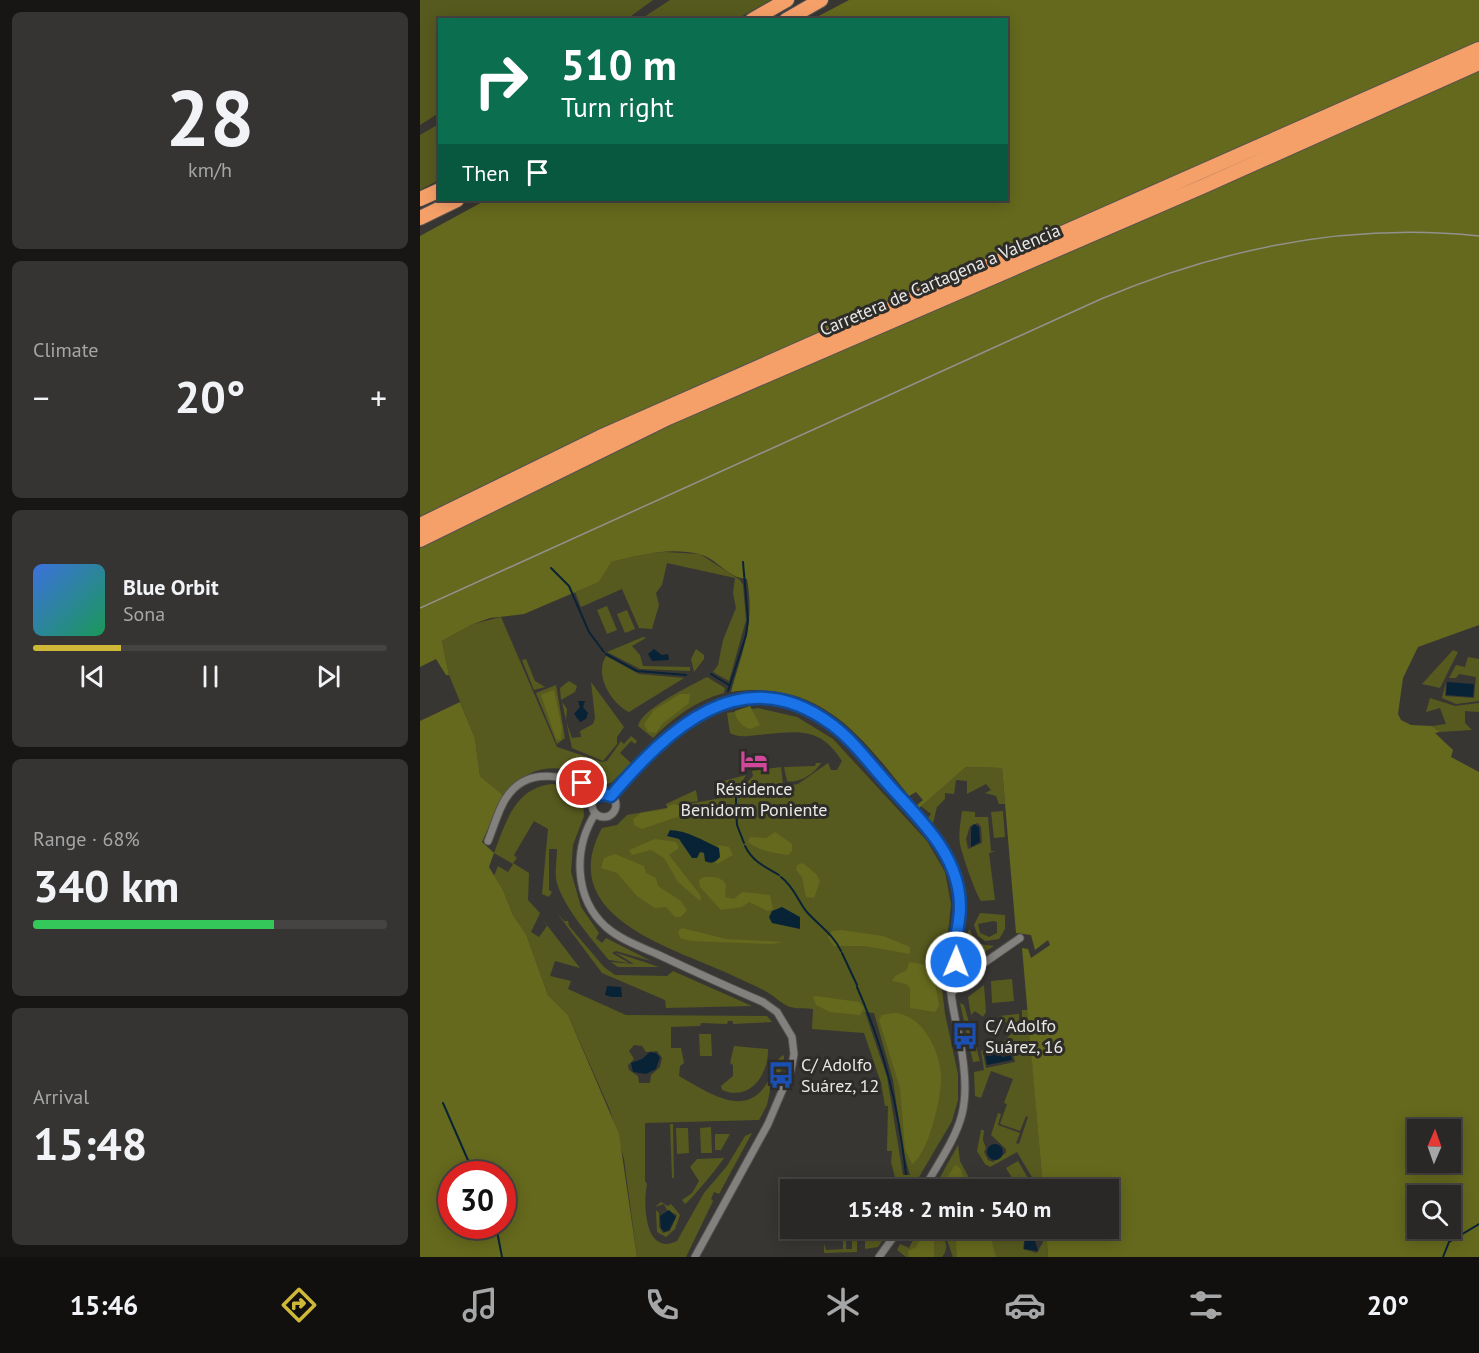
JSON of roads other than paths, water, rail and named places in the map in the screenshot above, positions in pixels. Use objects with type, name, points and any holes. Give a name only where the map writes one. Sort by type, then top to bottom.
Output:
[{"type":"highway","points":[[756,18],[787,0]]},
{"type":"highway","points":[[790,18],[821,0]]},
{"type":"highway","name":"Carretera de Cartagena a Valencia","points":[[1295,138],[1479,48]]},
{"type":"highway","name":"Carretera de Cartagena a Valencia","points":[[420,525],[600,437],[1295,138],[1426,87],[1479,63]]},
{"type":"highway","points":[[1426,87],[1479,68]]},
{"type":"highway","name":"Carretera de Cartagena a Valencia","points":[[420,540],[668,418],[1247,159]]},
{"type":"highway","points":[[420,199],[438,191]]},
{"type":"highway","points":[[420,218],[455,201]]},
{"type":"street","points":[[611,796],[680,726],[704,711],[724,704],[756,699],[782,702],[807,710],[842,734],[942,846],[956,876],[960,905],[952,956],[952,993],[966,1075],[965,1109],[957,1130],[929,1179]]},
{"type":"street","points":[[488,841],[506,798],[524,782],[542,776],[562,776],[582,783],[597,796]]},
{"type":"street","points":[[595,814],[606,817],[613,813],[616,802],[611,796],[604,794],[597,796],[592,807],[595,814],[582,842],[580,870],[585,895],[606,926],[629,942],[764,1002],[783,1018],[792,1037],[793,1062],[780,1099],[695,1257]]},
{"type":"street","points":[[952,993],[958,981],[1020,938]]},
{"type":"street","points":[[952,956],[962,966],[980,966]]},
{"type":"street","points":[[879,1257],[892,1239]]},
{"type":"water","points":[[654,649],[662,655],[668,654],[669,660],[652,661],[648,654]]},
{"type":"water","points":[[1447,682],[1474,684],[1473,697],[1446,695]]},
{"type":"water","points":[[578,701],[585,701],[583,707],[588,713],[586,719],[580,722],[574,714],[580,707]]},
{"type":"water","points":[[974,824],[979,827],[980,842],[971,847],[971,828]]},
{"type":"water","points":[[670,830],[689,834],[719,848],[720,857],[715,862],[705,861],[704,853],[700,852],[697,858],[692,858],[679,839],[667,836]]},
{"type":"water","points":[[782,907],[800,917],[800,929],[772,923],[769,917],[772,911]]},
{"type":"water","points":[[607,986],[621,987],[622,997],[605,995]]},
{"type":"water","points":[[650,1052],[660,1057],[656,1069],[646,1074],[633,1072],[631,1063],[642,1059]]},
{"type":"water","points":[[1001,1052],[1002,1057],[1011,1055],[1012,1060],[987,1065],[985,1055]]},
{"type":"water","points":[[992,1144],[998,1144],[1003,1152],[1001,1158],[992,1160],[987,1155],[987,1149]]},
{"type":"water","points":[[669,1210],[676,1217],[669,1230],[664,1232],[661,1228],[660,1216]]},
{"type":"water","points":[[1025,1239],[1034,1239],[1038,1251],[1024,1249]]},
{"type":"waterway","points":[[728,691],[746,635],[748,620],[743,562]]},
{"type":"waterway","points":[[551,568],[569,586],[589,632],[604,652]]},
{"type":"waterway","points":[[606,654],[637,671],[686,675]]},
{"type":"waterway","points":[[711,674],[729,685]]},
{"type":"waterway","points":[[736,797],[736,805]]},
{"type":"waterway","points":[[736,808],[737,825],[744,843]]},
{"type":"waterway","points":[[745,846],[755,860],[779,875]]},
{"type":"waterway","points":[[781,877],[806,911],[830,935],[841,951]]},
{"type":"waterway","points":[[842,953],[857,985]]},
{"type":"waterway","points":[[857,987],[883,1056],[899,1125],[906,1174]]},
{"type":"waterway","points":[[443,1103],[468,1161]]},
{"type":"waterway","points":[[1443,1257],[1449,1242],[1479,1224]]},
{"type":"waterway","points":[[499,1239],[502,1257]]},
{"type":"tram line","points":[[420,608],[1101,299],[1146,281],[1239,253],[1334,237],[1382,233],[1479,236]]},
{"type":"place","name":"Résidence Benidorm Poniente","points":[[754,761]]},
{"type":"place","name":"C/ Adolfo Suárez, 16","points":[[965,1036]]},
{"type":"place","name":"C/ Adolfo Suárez, 12","points":[[781,1075]]}]
